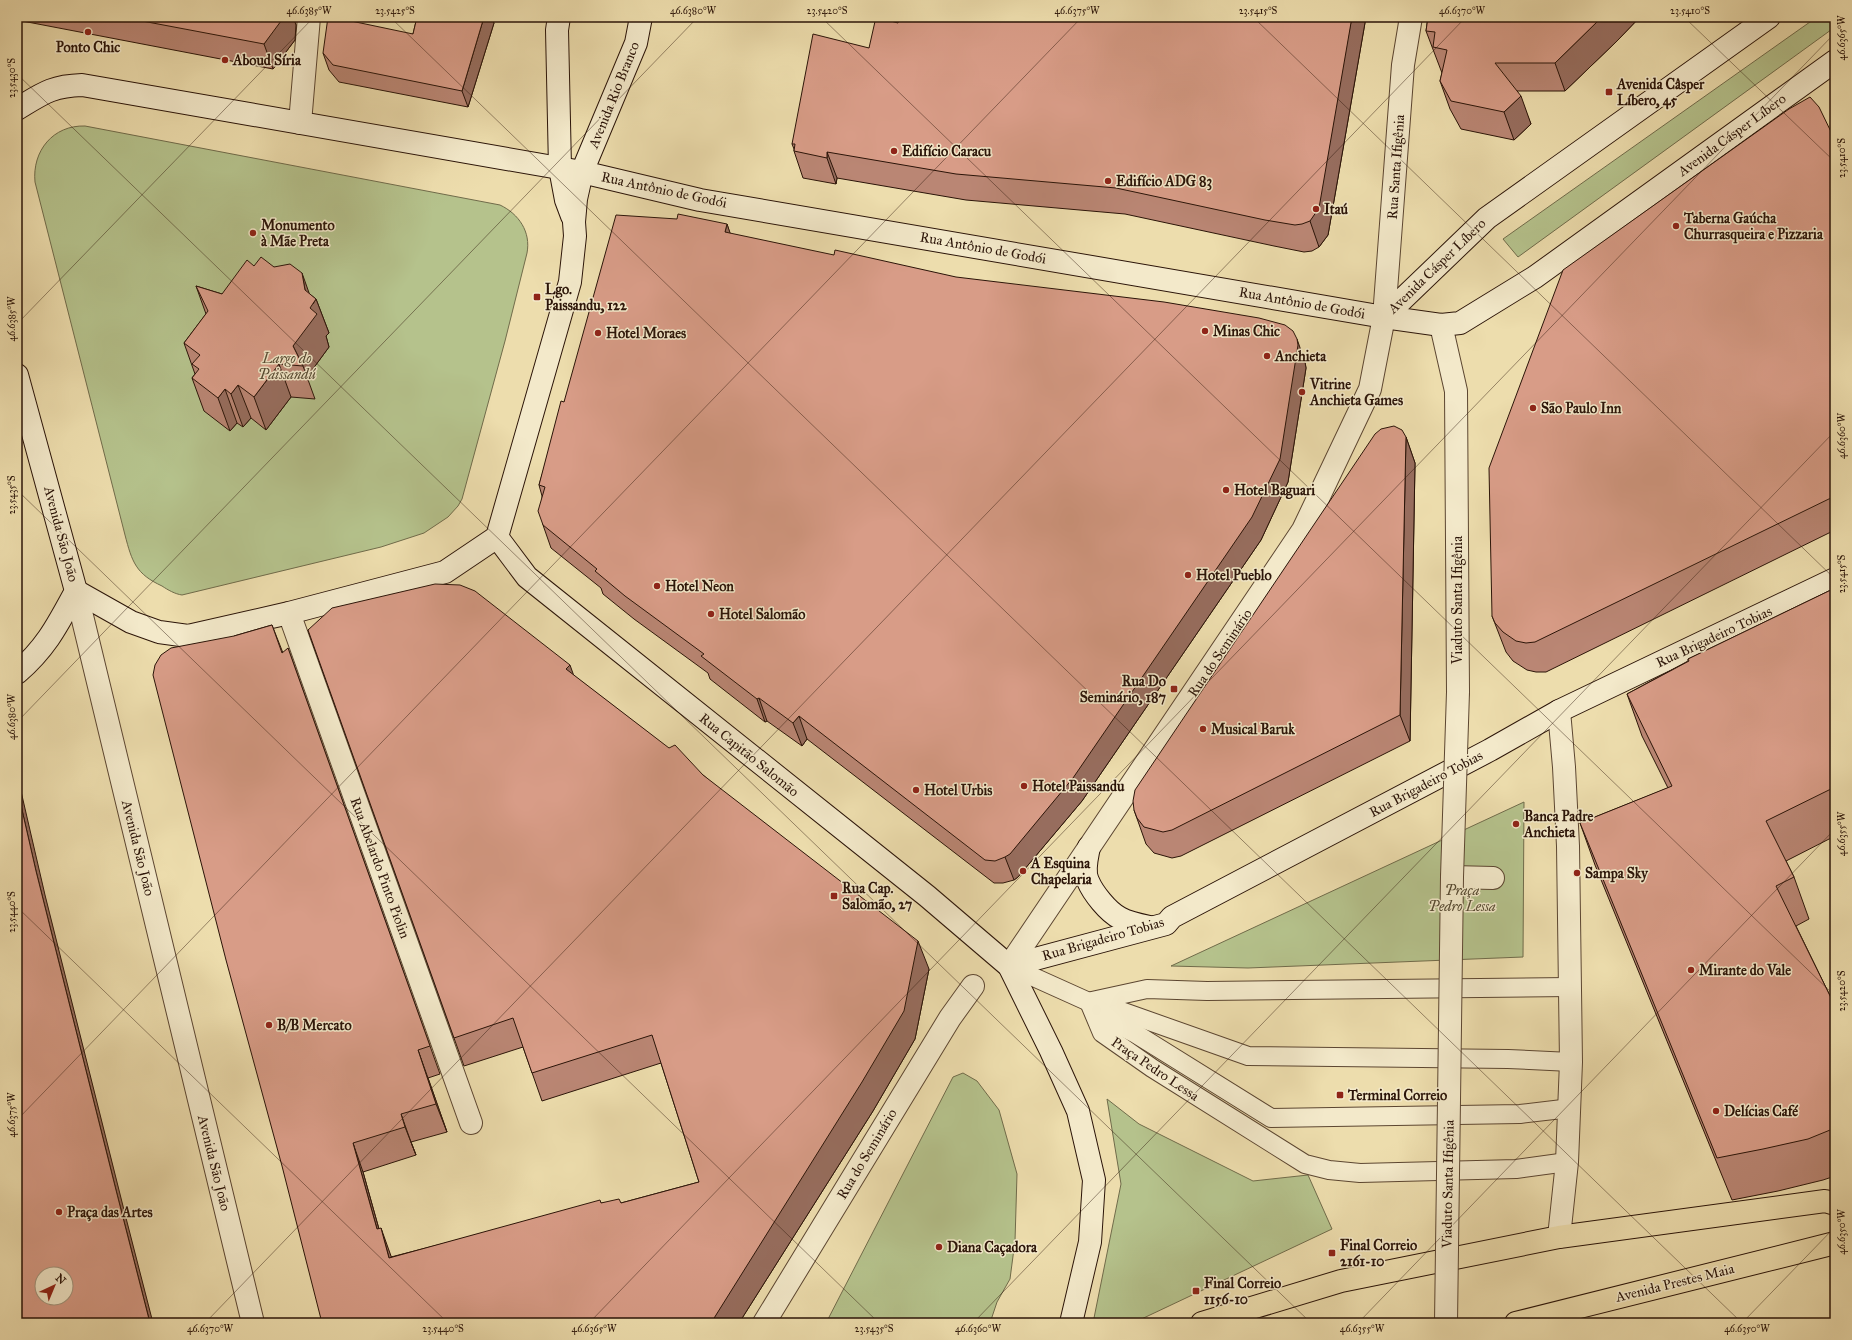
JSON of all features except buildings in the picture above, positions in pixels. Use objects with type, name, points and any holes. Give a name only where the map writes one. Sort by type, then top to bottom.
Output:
[{"type":"highway","points":[[1202,1323],[1341,1281],[1559,1237],[1825,1202],[1835,1204]]},
{"type":"highway","name":"Avenida Prestes Maia","points":[[1516,1323],[1835,1243]]},
{"type":"street","points":[[300,123],[310,17]]},
{"type":"street","points":[[559,17],[557,30],[560,168],[566,200],[574,222]]},
{"type":"street","name":"Avenida Rio Branco","points":[[582,172],[636,43],[641,17]]},
{"type":"street","name":"Rua Santa Ifigênia","points":[[1384,317],[1403,65],[1411,17]]},
{"type":"street","name":"Avenida Cásper Líbero","points":[[1384,317],[1487,218],[1769,17]]},
{"type":"street","name":"Avenida Cásper Líbero","points":[[1384,317],[1441,325],[1460,323],[1535,277],[1834,63]]},
{"type":"street","points":[[17,109],[49,90],[64,85],[82,84],[582,172],[576,200],[574,222],[575,236],[570,282],[497,537],[445,572],[289,613],[188,636],[159,632],[131,622],[76,591],[52,635],[30,662],[17,673]]},
{"type":"street","name":"Rua Antônio de Godói","points":[[582,172],[700,200],[1384,317]]},
{"type":"street","name":"Rua do Seminário","points":[[1008,966],[1303,530],[1370,389],[1384,317]]},
{"type":"street","name":"Viaduto Santa Ifigênia","points":[[1441,325],[1456,391],[1458,692],[1452,877],[1446,1323]]},
{"type":"street","name":"Avenida São João","points":[[17,375],[76,591],[253,1323]]},
{"type":"street","name":"Rua Capitão Salomão","points":[[497,537],[527,577],[927,896],[1008,966]]},
{"type":"street","name":"Rua Brigadeiro Tobias","points":[[1008,966],[1166,924],[1172,918],[1490,750],[1559,711],[1835,579]]},
{"type":"street","name":"Rua Abelardo Pinto Piolin","points":[[289,613],[471,1123]]},
{"type":"street","points":[[1559,711],[1564,767],[1568,846],[1571,1062],[1571,1108],[1559,1237]]},
{"type":"street","points":[[1088,847],[1086,866],[1087,880],[1095,892],[1109,909],[1119,918],[1151,927]]},
{"type":"street","points":[[1452,877],[1493,878]]},
{"type":"street","points":[[1008,966],[1051,1051],[1078,1111],[1094,1180],[1090,1242],[1071,1323]]},
{"type":"street","name":"Rua do Seminário","points":[[764,1323],[950,1018],[973,986]]},
{"type":"lane","points":[[1008,966],[1089,1002],[1118,1010],[1248,1056],[1508,1059],[1571,1062]]},
{"type":"lane","points":[[1089,1002],[1147,988],[1207,991],[1570,987]]},
{"type":"lane","points":[[1089,1002],[1114,1023],[1136,1034],[1271,1118],[1520,1114],[1571,1108]]},
{"type":"lane","name":"Praça Pedro Lessa","points":[[1089,1002],[1102,1033],[1152,1068],[1305,1164],[1329,1170],[1360,1173],[1522,1168],[1567,1162]]},
{"type":"green space","points":[[1817,17],[1835,17],[1835,27],[1518,257],[1503,239]]},
{"type":"green space","name":"Largo do Paissandú","points":[[85,126],[500,205],[513,213],[522,224],[525,231],[528,245],[527,253],[505,341],[462,499],[448,517],[424,533],[381,547],[182,595],[172,592],[146,577],[141,572],[136,566],[130,553],[35,182],[37,160],[41,150],[47,142],[54,135],[63,130]]},
{"type":"green space","name":"Praça Pedro Lessa","points":[[1524,802],[1523,957],[1248,968],[1171,966]]},
{"type":"green space","points":[[963,1073],[977,1081],[999,1110],[1017,1174],[1015,1241],[1010,1279],[997,1302],[990,1323],[826,1323],[953,1077]]},
{"type":"green space","points":[[1107,1099],[1139,1124],[1253,1181],[1308,1175],[1332,1229],[1133,1323],[1093,1323],[1121,1184]]},
{"type":"place","name":"Ponto Chic","points":[[88,32]]},
{"type":"place","name":"Aboud Síria","points":[[225,60]]},
{"type":"place","name":"Avenida Câsper Líbero, 45","points":[[1609,92]]},
{"type":"place","name":"Edifício Caracu","points":[[894,151]]},
{"type":"place","name":"Edifício ADG 83","points":[[1108,181]]},
{"type":"place","name":"Itaú","points":[[1316,209]]},
{"type":"place","name":"Taberna Gaúcha Churrasqueira e Pizzaria","points":[[1676,226]]},
{"type":"place","name":"Monumento à Mãe Preta","points":[[253,233]]},
{"type":"place","name":"Lgo. Paissandu, 122","points":[[537,297]]},
{"type":"place","name":"Minas Chic","points":[[1205,331]]},
{"type":"place","name":"Hotel Moraes","points":[[598,333]]},
{"type":"place","name":"Anchieta","points":[[1267,356]]},
{"type":"place","name":"Vitrine Anchieta Games","points":[[1302,392]]},
{"type":"place","name":"São Paulo Inn","points":[[1533,408]]},
{"type":"place","name":"Hotel Baguari","points":[[1226,490]]},
{"type":"place","name":"Hotel Pueblo","points":[[1188,575]]},
{"type":"place","name":"Hotel Neon","points":[[657,586]]},
{"type":"place","name":"Hotel Salomão","points":[[711,614]]},
{"type":"place","name":"Rua Do Seminário, 187","points":[[1174,689]]},
{"type":"place","name":"Musical Baruk","points":[[1203,729]]},
{"type":"place","name":"Hotel Paissandu","points":[[1024,786]]},
{"type":"place","name":"Hotel Urbis","points":[[916,790]]},
{"type":"place","name":"Banca Padre Anchieta","points":[[1516,824]]},
{"type":"place","name":"A Esquina Chapelaria","points":[[1023,871]]},
{"type":"place","name":"Sampa Sky","points":[[1577,873]]},
{"type":"place","name":"Rua Cap. Salomão, 27","points":[[834,896]]},
{"type":"place","name":"Mirante do Vale","points":[[1691,970]]},
{"type":"place","name":"B/B Mercato","points":[[269,1025]]},
{"type":"place","name":"Terminal Correio","points":[[1340,1095]]},
{"type":"place","name":"Delícias Café","points":[[1716,1111]]},
{"type":"place","name":"Praça das Artes","points":[[59,1212]]},
{"type":"place","name":"Diana Caçadora","points":[[939,1247]]},
{"type":"place","name":"Final Correio 2161-10","points":[[1332,1253]]},
{"type":"place","name":"Final Correio 1156-10","points":[[1196,1291]]}]
